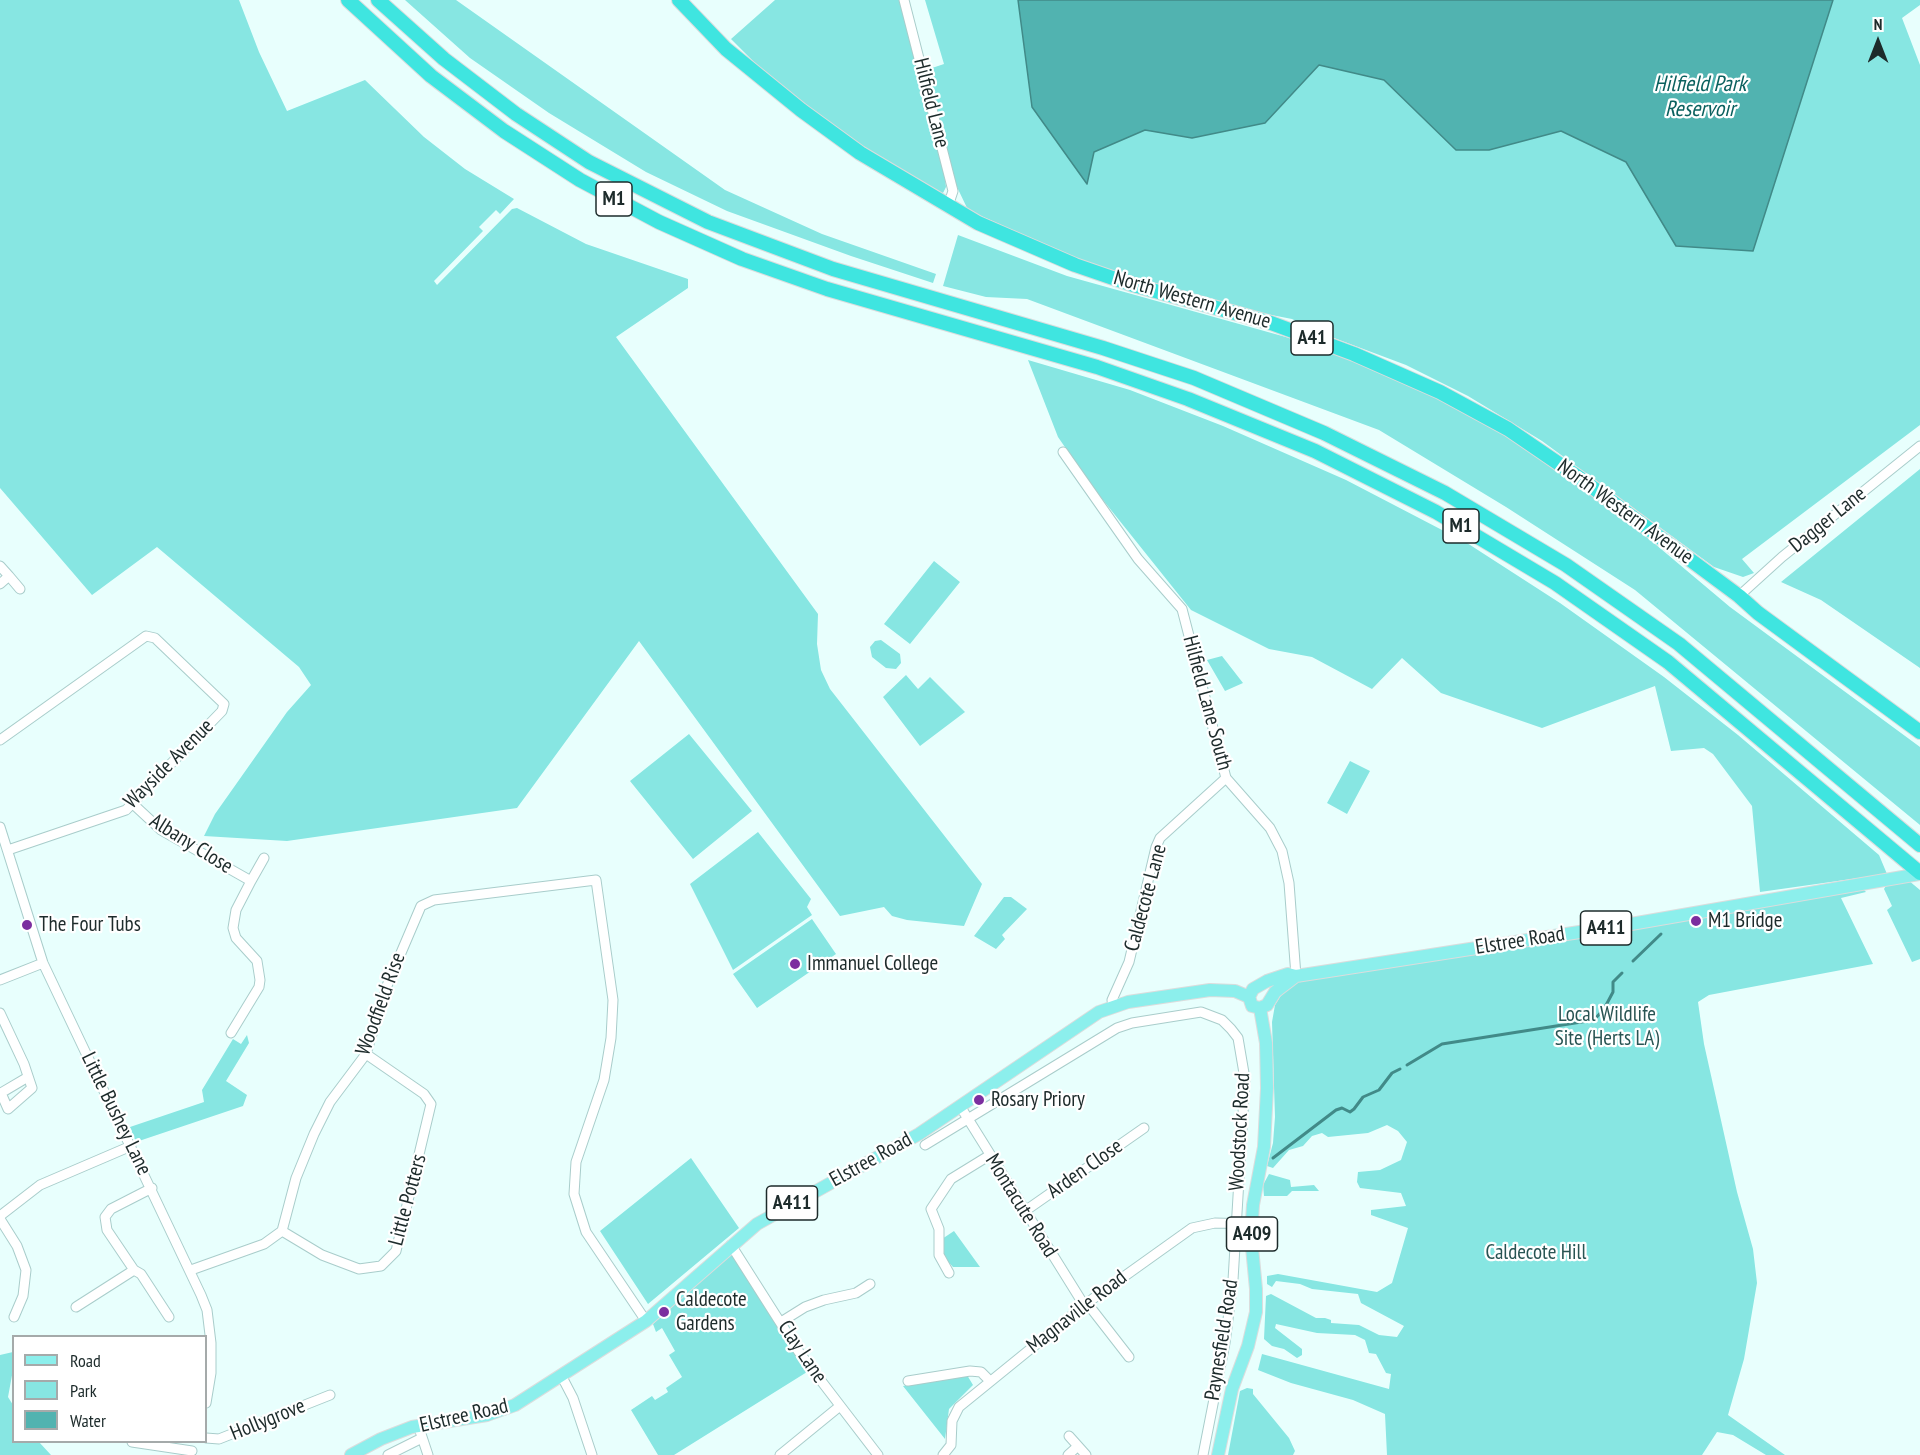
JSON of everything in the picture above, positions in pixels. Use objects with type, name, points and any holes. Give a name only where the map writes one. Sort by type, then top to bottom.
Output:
[{"type":"highway","name":"M1","points":[[348,0],[422,68],[504,131],[580,180],[659,222],[742,259],[827,289],[1098,368],[1198,403],[1306,447],[1436,512],[1554,583],[1668,662],[1917,870]]},
{"type":"highway","name":"M1","points":[[378,0],[444,59],[525,120],[599,167],[708,222],[833,269],[1104,348],[1194,378],[1324,433],[1445,493],[1566,565],[1661,631],[1714,672],[1920,845]]},
{"type":"highway","name":"North Western Avenue","points":[[679,0],[726,49],[801,110],[860,153],[948,207],[1018,242],[1075,265],[1130,284],[1271,323],[1354,354],[1440,392],[1508,429],[1575,474],[1920,732]]},
{"type":"main road","name":"Elstree Road","points":[[351,1455],[381,1439],[418,1425],[502,1410],[514,1405],[646,1321],[731,1245],[776,1212],[919,1134],[1079,1024],[1113,1006],[1210,990],[1235,991],[1249,997],[1253,989],[1260,988],[1275,978],[1288,974],[1296,976],[1631,924],[1917,870]]},
{"type":"main road","points":[[1249,997],[1252,1006],[1260,1008],[1267,1005],[1270,998],[1296,976]]},
{"type":"main road","points":[[1260,988],[1266,990],[1270,998]]},
{"type":"main road","name":"A409","points":[[1218,1455],[1232,1389],[1248,1346],[1256,1312],[1252,1224],[1264,1147],[1267,1088],[1266,1043],[1260,1008]]},
{"type":"street","name":"Hilfield Lane","points":[[904,0],[953,190],[948,207]]},
{"type":"street","name":"Dagger Lane","points":[[1739,596],[1782,557],[1920,446]]},
{"type":"street","name":"Hilfield Lane South","points":[[1063,452],[1138,559],[1182,609],[1226,778],[1270,828],[1282,850],[1289,883],[1296,976]]},
{"type":"street","points":[[0,566],[20,589]]},
{"type":"street","points":[[0,584],[9,576]]},
{"type":"street","name":"Wayside Avenue","points":[[0,740],[142,638],[151,636],[220,697],[224,707],[122,813],[5,849]]},
{"type":"street","name":"Caldecote Lane","points":[[1113,1006],[1112,1000],[1129,962],[1160,838],[1226,778]]},
{"type":"street","name":"Albany Close","points":[[133,804],[161,830],[251,880]]},
{"type":"street","name":"Little Bushey Lane","points":[[0,827],[5,849],[43,963],[191,1270],[210,1326],[211,1374],[207,1397]]},
{"type":"street","name":"Albany Close","points":[[231,1033],[259,987],[257,961],[236,938],[233,928],[236,910],[264,858]]},
{"type":"street","name":"Woodfield Rise","points":[[282,1232],[296,1178],[314,1134],[330,1102],[366,1053],[386,988],[422,906],[434,900],[596,880],[613,1000],[611,1038],[604,1080],[576,1162],[574,1194],[586,1232],[646,1321]]},
{"type":"street","points":[[0,980],[43,963]]},
{"type":"street","name":"Woodstock Road","points":[[925,1145],[1117,1028],[1189,1012],[1213,1016],[1231,1029],[1238,1038],[1242,1056],[1243,1118],[1234,1223]]},
{"type":"street","points":[[0,1013],[28,1077]]},
{"type":"street","name":"Little Potters","points":[[282,1232],[322,1255],[359,1269],[381,1266],[396,1251],[431,1104],[424,1094],[366,1053]]},
{"type":"street","name":"Montacute Road","points":[[960,1106],[1085,1304],[1128,1356]]},
{"type":"street","name":"Arden Close","points":[[1025,1211],[1144,1128]]},
{"type":"street","points":[[14,1317],[23,1296],[26,1270],[17,1245],[0,1218],[40,1185],[131,1146]]},
{"type":"street","points":[[949,1273],[939,1255],[939,1229],[931,1209],[951,1179],[990,1155]]},
{"type":"street","points":[[152,1188],[111,1209],[105,1217],[107,1230],[134,1270],[141,1274],[169,1317]]},
{"type":"street","name":"Magnaville Road","points":[[943,1455],[951,1445],[955,1414],[989,1380],[1085,1304],[1192,1228],[1215,1222],[1252,1224]]},
{"type":"street","name":"Paynesfield Road","points":[[1203,1455],[1231,1306],[1234,1223]]},
{"type":"street","points":[[191,1270],[264,1245],[282,1232]]},
{"type":"street","name":"Clay Lane","points":[[731,1245],[804,1359],[878,1455]]},
{"type":"street","points":[[76,1307],[134,1270]]},
{"type":"street","points":[[781,1322],[805,1307],[856,1293],[870,1284]]},
{"type":"street","points":[[908,1381],[970,1371],[981,1372],[989,1380]]},
{"type":"street","points":[[561,1375],[573,1398],[592,1455]]},
{"type":"street","name":"Hollygrove","points":[[207,1438],[219,1439],[330,1395]]},
{"type":"street","points":[[780,1455],[840,1406]]},
{"type":"street","points":[[418,1425],[428,1455]]},
{"type":"street","points":[[1069,1436],[1086,1455]]},
{"type":"street","points":[[388,1455],[422,1438]]},
{"type":"street","points":[[141,1443],[192,1449]]},
{"type":"street","points":[[1068,1455],[1078,1446]]},
{"type":"green space","points":[[0,0],[239,0],[259,52],[287,111],[365,80],[424,137],[465,169],[514,199],[500,214],[496,210],[479,227],[483,231],[434,281],[437,285],[512,209],[517,208],[586,244],[688,279],[688,288],[616,337],[818,614],[817,644],[821,670],[830,689],[982,884],[964,926],[907,920],[892,916],[884,907],[840,916],[639,641],[517,808],[287,841],[204,836],[215,814],[287,712],[311,685],[299,667],[157,547],[92,595],[0,488]]},
{"type":"green space","points":[[405,0],[456,0],[725,190],[822,234],[936,274],[933,283],[727,211],[646,172],[549,113],[470,58]]},
{"type":"green space","points":[[775,0],[900,0],[945,179],[946,187],[943,193],[932,192],[836,130],[761,69],[731,39]]},
{"type":"green space","points":[[925,0],[1920,0],[1920,5],[1902,18],[1920,65],[1920,425],[1742,559],[1754,573],[1743,577],[1714,567],[1542,441],[1468,396],[1406,365],[1318,332],[1292,319],[1246,310],[1141,281],[1080,261],[968,210],[957,187],[926,70],[944,64]]},
{"type":"green space","points":[[958,235],[1067,276],[1336,351],[1465,410],[1531,450],[1592,491],[1730,607],[1920,747],[1920,825],[1635,590],[1506,507],[1379,430],[1027,299],[986,297],[943,286]]},
{"type":"green space","points":[[1028,360],[1130,390],[1223,426],[1346,480],[1467,543],[1560,603],[1664,677],[1738,735],[1879,855],[1887,874],[1760,892],[1752,806],[1713,754],[1704,748],[1671,751],[1655,686],[1542,728],[1441,693],[1402,658],[1372,689],[1312,657],[1269,649],[1191,610],[1091,485],[1058,437]]},
{"type":"green space","points":[[1920,469],[1920,668],[1821,600],[1781,582]]},
{"type":"green space","points":[[934,561],[960,582],[910,644],[884,624]]},
{"type":"green space","points":[[881,640],[900,654],[901,663],[896,669],[886,668],[872,657],[870,647],[875,641]]},
{"type":"green space","points":[[1222,656],[1243,683],[1225,691],[1207,660]]},
{"type":"green space","points":[[906,675],[918,689],[930,677],[965,712],[920,746],[883,697]]},
{"type":"green space","points":[[689,734],[752,811],[693,859],[630,781]]},
{"type":"green space","points":[[1350,761],[1370,771],[1347,814],[1327,803]]},
{"type":"green space","points":[[758,832],[811,899],[807,907],[812,915],[733,970],[690,884]]},
{"type":"green space","points":[[1908,880],[1920,890],[1920,959],[1912,962],[1887,910],[1892,906],[1884,889],[1887,884]]},
{"type":"green space","points":[[1862,888],[1866,892],[1841,898],[1873,964],[1709,995],[1698,1002],[1704,1044],[1737,1192],[1753,1249],[1757,1283],[1744,1359],[1728,1415],[1785,1455],[1766,1455],[1733,1435],[1717,1432],[1702,1455],[1387,1455],[1385,1414],[1353,1400],[1291,1383],[1258,1370],[1262,1354],[1389,1389],[1391,1374],[1386,1373],[1376,1354],[1369,1353],[1365,1340],[1355,1335],[1317,1333],[1276,1324],[1275,1328],[1302,1349],[1302,1355],[1297,1358],[1284,1349],[1272,1346],[1264,1339],[1266,1296],[1271,1294],[1316,1318],[1331,1320],[1331,1323],[1359,1325],[1379,1335],[1397,1337],[1404,1326],[1361,1303],[1358,1294],[1312,1289],[1300,1284],[1276,1281],[1272,1287],[1267,1284],[1267,1276],[1278,1274],[1377,1292],[1392,1283],[1408,1228],[1371,1215],[1371,1210],[1406,1206],[1401,1193],[1360,1188],[1357,1182],[1358,1172],[1380,1170],[1401,1160],[1407,1142],[1398,1131],[1387,1125],[1368,1133],[1328,1137],[1322,1133],[1312,1136],[1303,1146],[1289,1150],[1273,1168],[1267,1166],[1273,1143],[1275,1117],[1272,1022],[1275,1005],[1285,989],[1300,980]]},
{"type":"green space","points":[[1004,897],[1011,897],[1027,909],[1002,935],[1005,939],[996,949],[974,936]]},
{"type":"green space","points":[[812,919],[836,954],[757,1008],[733,974]]},
{"type":"green space","points":[[247,1035],[249,1043],[226,1081],[247,1095],[243,1106],[136,1142],[130,1127],[204,1102],[202,1090],[233,1039],[241,1044]]},
{"type":"green space","points":[[691,1158],[739,1228],[648,1304],[600,1231]]},
{"type":"green space","points":[[1269,1174],[1290,1180],[1291,1187],[1314,1185],[1319,1191],[1292,1191],[1287,1196],[1264,1196],[1263,1185]]},
{"type":"green space","points":[[954,1231],[980,1267],[953,1267],[941,1254],[942,1239]]},
{"type":"green space","points":[[731,1254],[807,1372],[674,1455],[658,1455],[631,1410],[652,1396],[655,1400],[668,1392],[666,1388],[682,1377],[669,1355],[675,1351],[662,1328],[656,1332],[653,1324]]},
{"type":"green space","points":[[12,1352],[12,1375],[8,1397],[12,1403],[12,1443],[40,1443],[51,1455],[0,1455],[0,1355]]},
{"type":"green space","points":[[967,1375],[973,1385],[949,1409],[945,1439],[903,1386]]},
{"type":"green space","points":[[1247,1388],[1253,1389],[1253,1394],[1289,1438],[1295,1451],[1293,1455],[1228,1455],[1240,1391]]},
{"type":"water","name":"Hilfield Park Reservoir","points":[[1018,0],[1833,0],[1753,251],[1676,246],[1626,162],[1561,131],[1489,150],[1456,150],[1384,80],[1319,65],[1265,123],[1192,138],[1145,130],[1094,152],[1087,184],[1032,107]]},
{"type":"waterway","points":[[1633,961],[1661,934]]},
{"type":"waterway","points":[[1407,1065],[1442,1044],[1594,1020],[1604,1009],[1613,992],[1613,982],[1622,973]]},
{"type":"waterway","points":[[1273,1158],[1336,1110],[1342,1108],[1350,1112],[1363,1097],[1379,1090],[1392,1073],[1400,1069]]},
{"type":"place","name":"M1 Bridge","points":[[1696,921]]},
{"type":"place","name":"The Four Tubs","points":[[27,925]]},
{"type":"place","name":"Immanuel College","points":[[795,964]]},
{"type":"place","name":"Rosary Priory","points":[[979,1100]]},
{"type":"place","name":"Caldecote Gardens","points":[[664,1312]]},
{"type":"park label","name":"Local Wildlife Site (Herts LA)","points":[[1607,1027]]},
{"type":"park label","name":"Caldecote Hill","points":[[1536,1253]]}]
